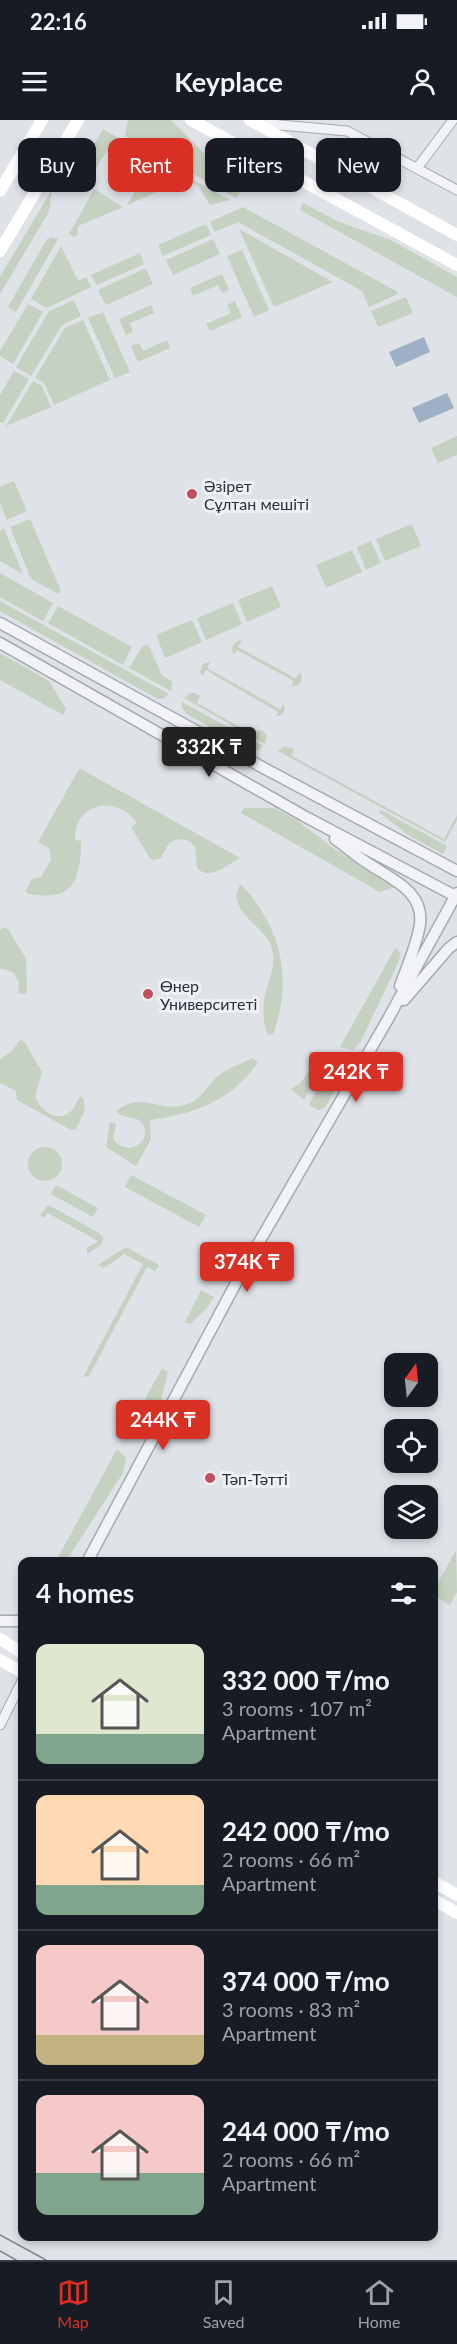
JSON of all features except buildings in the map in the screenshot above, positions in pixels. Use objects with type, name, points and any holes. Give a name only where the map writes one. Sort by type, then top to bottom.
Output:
[{"type":"main road","points":[[0,191],[42,120]]},
{"type":"main road","points":[[0,251],[78,120]]},
{"type":"main road","points":[[191,120],[457,265]]},
{"type":"main road","points":[[252,121],[457,235]]},
{"type":"main road","points":[[0,1640],[18,1651]]},
{"type":"main road","points":[[0,1660],[18,1670]]},
{"type":"main road","points":[[438,1884],[457,1895]]},
{"type":"main road","points":[[438,1902],[457,1913]]},
{"type":"street","points":[[418,167],[453,120]]},
{"type":"street","points":[[252,121],[347,131],[418,167],[457,190]]},
{"type":"street","points":[[0,623],[457,871]]},
{"type":"street","points":[[0,643],[304,816],[456,896],[243,1270],[89,1557]]},
{"type":"street","points":[[304,816],[368,864],[404,886],[419,908],[418,935],[388,1019]]},
{"type":"street","points":[[388,1019],[449,948],[457,942]]},
{"type":"street","points":[[0,1621],[18,1622]]},
{"type":"street","points":[[0,1725],[18,1689]]},
{"type":"green space","points":[[128,120],[171,120],[189,138],[129,138],[125,136]]},
{"type":"green space","points":[[103,129],[119,138],[108,138],[108,149],[96,168],[96,141]]},
{"type":"green space","points":[[193,142],[205,154],[205,181],[193,174]]},
{"type":"green space","points":[[193,180],[205,186],[205,192],[215,192],[230,200],[210,205],[199,187],[193,183]]},
{"type":"green space","points":[[96,190],[123,207],[78,226],[77,235],[74,237],[69,234],[92,192]]},
{"type":"green space","points":[[51,192],[47,215],[0,294],[0,277]]},
{"type":"green space","points":[[135,192],[157,192],[127,205]]},
{"type":"green space","points":[[225,192],[240,192],[236,198]]},
{"type":"green space","points":[[303,203],[339,222],[391,240],[457,277],[457,297],[300,210]]},
{"type":"green space","points":[[243,207],[398,292],[369,307],[362,291],[238,222],[215,232],[210,222]]},
{"type":"green space","points":[[206,224],[211,235],[163,256],[158,245]]},
{"type":"green space","points":[[239,229],[333,282],[274,307]]},
{"type":"green space","points":[[52,237],[58,239],[16,312],[8,307],[47,239]]},
{"type":"green space","points":[[213,239],[220,254],[173,275],[166,260]]},
{"type":"green space","points":[[61,246],[78,281],[86,277],[91,287],[47,308],[31,299]]},
{"type":"green space","points":[[242,250],[269,310],[254,317],[227,256]]},
{"type":"green space","points":[[140,253],[144,264],[97,285],[91,275]]},
{"type":"green space","points":[[146,268],[153,284],[106,305],[98,290]]},
{"type":"green space","points":[[222,274],[229,290],[222,293],[218,285],[193,296],[190,288]]},
{"type":"green space","points":[[406,297],[413,313],[378,327],[371,311]]},
{"type":"green space","points":[[74,300],[81,316],[62,325],[31,376],[16,367],[49,311]]},
{"type":"green space","points":[[235,301],[242,317],[210,331],[206,324],[231,313],[227,305]]},
{"type":"green space","points":[[28,304],[43,312],[13,364],[0,356],[0,351]]},
{"type":"green space","points":[[151,305],[154,313],[130,323],[133,332],[126,335],[119,319]]},
{"type":"green space","points":[[103,312],[130,372],[115,378],[88,318]]},
{"type":"green space","points":[[83,320],[110,380],[54,405],[44,383],[35,378],[65,328]]},
{"type":"green space","points":[[167,340],[170,348],[138,362],[131,346],[139,343],[143,351]]},
{"type":"green space","points":[[14,371],[29,379],[3,423],[0,422],[0,395]]},
{"type":"green space","points":[[33,381],[42,386],[51,407],[6,426]]},
{"type":"green space","points":[[457,436],[457,455],[438,463],[431,448]]},
{"type":"green space","points":[[14,481],[27,511],[7,520],[0,503],[0,487]]},
{"type":"green space","points":[[30,519],[61,591],[59,594],[31,579],[10,527]]},
{"type":"green space","points":[[412,524],[421,546],[385,561],[376,539]]},
{"type":"green space","points":[[4,529],[23,574],[0,561],[0,531]]},
{"type":"green space","points":[[371,541],[381,563],[366,570],[357,547]]},
{"type":"green space","points":[[352,550],[362,572],[326,588],[316,565]]},
{"type":"green space","points":[[0,573],[53,603],[43,621],[0,597]]},
{"type":"green space","points":[[272,586],[281,607],[247,622],[238,600]]},
{"type":"green space","points":[[0,601],[169,694],[163,699],[158,699],[0,611]]},
{"type":"green space","points":[[233,603],[242,624],[206,640],[197,618]]},
{"type":"green space","points":[[58,606],[132,647],[123,665],[48,623]]},
{"type":"green space","points":[[192,620],[202,642],[165,658],[156,635]]},
{"type":"green space","points":[[242,640],[238,647],[295,678],[300,672],[302,677],[300,684],[291,687],[294,681],[237,650],[234,655],[233,645]]},
{"type":"green space","points":[[148,644],[162,675],[172,682],[171,691],[129,668],[142,647]]},
{"type":"green space","points":[[0,653],[49,681],[66,709],[63,715],[0,680]]},
{"type":"green space","points":[[211,661],[207,668],[280,709],[283,704],[285,708],[283,714],[276,717],[278,712],[206,670],[202,676],[200,671],[203,664]]},
{"type":"green space","points":[[190,693],[200,696],[197,703],[254,735],[258,730],[263,731],[267,736],[265,744],[184,698]]},
{"type":"green space","points":[[182,702],[263,746],[259,750],[251,750],[187,714],[182,708]]},
{"type":"green space","points":[[284,746],[294,749],[292,756],[444,839],[457,815],[457,820],[445,842],[278,751]]},
{"type":"green space","points":[[79,769],[240,858],[218,871],[207,873],[197,867],[195,847],[187,840],[180,839],[169,843],[161,858],[154,860],[150,858],[131,827],[137,823],[129,814],[119,808],[98,806],[81,817],[77,827],[75,840],[81,841],[81,855],[73,884],[58,894],[28,894],[26,891],[32,879],[41,877],[51,860],[49,848],[38,842]]},
{"type":"green space","points":[[244,808],[274,808],[295,819],[336,850],[399,886],[380,892],[241,813]]},
{"type":"green space","points":[[381,810],[447,846],[443,854],[408,835],[379,812]]},
{"type":"green space","points":[[241,884],[266,919],[280,955],[282,993],[273,1035],[267,1034],[264,1013],[273,952],[267,938],[241,909],[237,901],[237,893]]},
{"type":"green space","points":[[4,927],[8,929],[26,959],[27,990],[25,994],[18,993],[19,983],[14,973],[0,969],[0,930]]},
{"type":"green space","points":[[395,948],[400,952],[399,961],[360,1043],[353,1050],[340,1047]]},
{"type":"green space","points":[[22,1040],[42,1072],[35,1097],[41,1107],[51,1114],[62,1116],[73,1109],[80,1096],[83,1098],[85,1109],[76,1129],[71,1130],[17,1100],[16,1091],[0,1083],[0,1059]]},
{"type":"green space","points":[[309,1051],[329,1056],[304,1100],[291,1089],[301,1082],[307,1073],[310,1063]]},
{"type":"green space","points":[[252,1058],[258,1062],[248,1075],[237,1086],[211,1103],[182,1114],[150,1120],[151,1139],[136,1166],[106,1147],[110,1122],[116,1124],[113,1138],[123,1147],[135,1146],[144,1139],[142,1123],[116,1111],[135,1102],[168,1106],[188,1104],[197,1099],[222,1073]]},
{"type":"green space","points":[[334,1058],[340,1059],[346,1066],[345,1072],[326,1106],[318,1110],[309,1105]]},
{"type":"green space","points":[[45,1147],[57,1152],[62,1164],[57,1176],[45,1181],[33,1176],[28,1164],[33,1152]]},
{"type":"green space","points":[[131,1175],[206,1215],[199,1227],[125,1187]]},
{"type":"green space","points":[[56,1185],[98,1208],[93,1217],[51,1194]]},
{"type":"green space","points":[[50,1206],[99,1233],[103,1238],[102,1244],[87,1254],[87,1248],[98,1241],[48,1213],[44,1218],[40,1216],[46,1207]]},
{"type":"green space","points":[[126,1247],[159,1265],[155,1271],[147,1267],[89,1376],[83,1377],[143,1264],[124,1254],[104,1268],[98,1265]]},
{"type":"green space","points":[[201,1290],[214,1297],[206,1309],[190,1324],[185,1322]]},
{"type":"green space","points":[[162,1368],[168,1372],[153,1420],[142,1435],[134,1439],[125,1436]]},
{"type":"green space","points":[[117,1449],[126,1458],[123,1473],[69,1557],[58,1557]]},
{"type":"green space","points":[[456,1550],[457,1592],[450,1605],[438,1598],[438,1583]]},
{"type":"water","points":[[424,337],[430,352],[396,367],[389,352]]},
{"type":"water","points":[[447,393],[454,408],[419,423],[412,408]]},
{"type":"tram line","points":[[0,2235],[46,2260]]},
{"type":"tram line","points":[[0,2251],[16,2260]]},
{"type":"place","name":"Әзірет Сұлтан мешіті","points":[[192,494]]},
{"type":"place","name":"Өнер Университеті","points":[[148,994]]},
{"type":"place","name":"Тәп-Тәтті","points":[[210,1478]]}]
